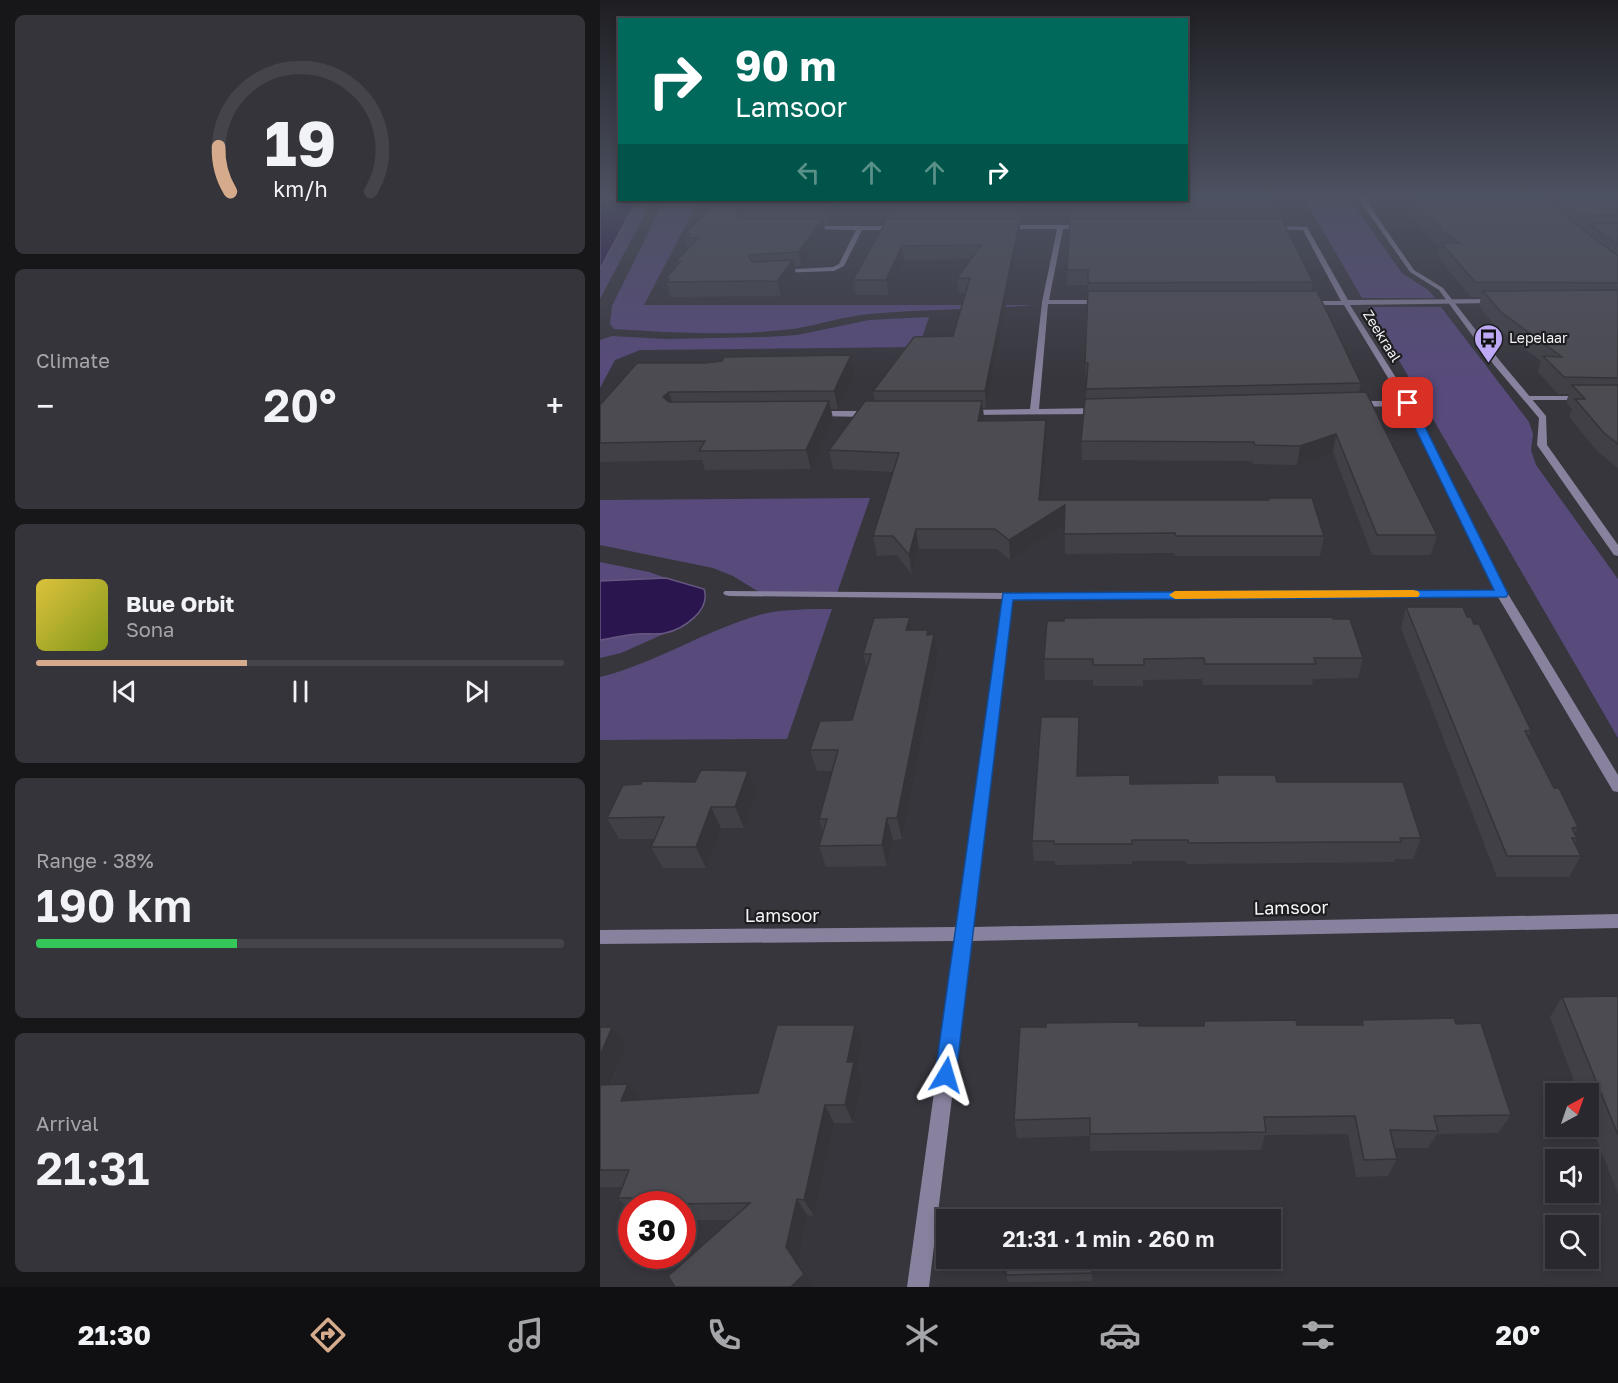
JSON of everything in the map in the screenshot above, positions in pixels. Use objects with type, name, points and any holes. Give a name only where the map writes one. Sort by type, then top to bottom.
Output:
[{"type":"street","points":[[767,272],[834,269],[842,265],[845,258]]},
{"type":"street","points":[[1034,413],[1045,302],[1053,258]]},
{"type":"street","name":"Zeekraal","points":[[1321,258],[1346,303],[1408,403]]},
{"type":"street","points":[[1403,258],[1412,271],[1441,289],[1497,363],[1543,418],[1542,446],[1618,554]]},
{"type":"street","name":"Zeekraal","points":[[1299,303],[1510,301]]},
{"type":"street","points":[[1045,302],[1114,302]]},
{"type":"street","points":[[1527,398],[1595,398]]},
{"type":"street","points":[[1350,404],[1408,403],[1502,594],[1618,787]]},
{"type":"street","points":[[962,413],[1104,411]]},
{"type":"street","points":[[807,414],[878,414]]},
{"type":"street","points":[[729,593],[1008,596],[1502,594]]},
{"type":"street","points":[[918,1287],[1008,596]]},
{"type":"street","name":"Lamsoor","points":[[600,937],[964,934],[1618,921]]},
{"type":"shaded area","points":[[600,258],[606,258],[600,269]]},
{"type":"shaded area","points":[[606,258],[622,258],[600,299],[600,269]]},
{"type":"shaded area","points":[[636,258],[669,258],[644,305],[1035,305],[870,314],[793,329],[749,333],[681,333],[614,329],[610,324],[612,306]]},
{"type":"shaded area","points":[[1339,258],[1391,258],[1402,273],[1428,290],[1435,298],[1362,298]]},
{"type":"shaded area","points":[[1368,307],[1441,307],[1529,422],[1533,434],[1531,450],[1536,465],[1618,579],[1618,738]]},
{"type":"shaded area","points":[[929,317],[919,347],[640,350],[615,360],[600,388],[600,340],[612,336],[666,339],[766,337],[797,335],[869,320]]},
{"type":"shaded area","points":[[870,498],[836,596],[759,592],[733,576],[713,568],[600,545],[600,500]]},
{"type":"shaded area","points":[[600,562],[649,572],[666,578],[600,581]]},
{"type":"shaded area","points":[[666,578],[704,589],[704,604],[688,623],[665,633],[632,634],[600,640],[600,581]]},
{"type":"shaded area","points":[[832,609],[787,739],[600,740],[600,677],[642,663],[742,620],[789,610]]},
{"type":"shaded area","points":[[666,633],[621,653],[600,658],[600,640],[636,634]]},
{"type":"building","points":[[679,258],[749,258],[753,262],[793,260],[777,281],[666,282],[669,279],[665,279],[680,262],[675,262]]},
{"type":"building","points":[[865,258],[896,258],[886,280],[853,280]]},
{"type":"building","points":[[972,258],[1012,258],[985,391],[873,391],[914,337],[953,336],[970,278],[957,278]]},
{"type":"building","points":[[1068,258],[1301,258],[1313,282],[1088,283],[1088,270],[1067,270]]},
{"type":"building","points":[[1454,258],[1618,258],[1618,283],[1475,282]]},
{"type":"building","points":[[1618,290],[1618,378],[1564,377],[1543,356],[1562,357],[1501,312],[1483,291]]},
{"type":"building","points":[[1088,291],[1317,291],[1361,383],[1086,389]]},
{"type":"building","points":[[851,355],[834,391],[669,392],[663,397],[669,402],[829,401],[806,450],[699,451],[705,441],[600,443],[600,405],[637,363],[705,363],[722,361],[724,357]]},
{"type":"building","points":[[1572,385],[1618,385],[1618,444],[1604,433],[1575,399],[1585,399]]},
{"type":"building","points":[[1366,392],[1437,535],[1377,535],[1336,434],[1300,446],[1255,445],[1254,442],[1081,441],[1085,399]]},
{"type":"building","points":[[865,401],[982,401],[978,421],[1046,420],[1039,500],[1312,498],[1324,536],[1176,536],[1175,533],[1064,534],[1065,505],[1009,540],[995,529],[916,529],[909,555],[893,536],[873,536],[899,453],[829,450]]},
{"type":"building","points":[[1406,607],[1463,607],[1467,617],[1471,617],[1474,624],[1479,624],[1531,730],[1525,731],[1554,788],[1559,788],[1578,827],[1572,828],[1577,838],[1572,838],[1581,856],[1507,856]]},
{"type":"building","points":[[910,617],[906,630],[928,630],[927,635],[934,634],[897,818],[887,818],[882,845],[819,846],[827,819],[819,819],[838,750],[810,750],[820,721],[852,720],[871,654],[863,654],[874,618]]},
{"type":"building","points":[[1333,617],[1333,619],[1350,619],[1363,658],[1314,658],[1316,664],[1205,664],[1204,658],[1144,659],[1144,665],[1093,665],[1093,659],[1044,659],[1047,621],[1064,621],[1064,618]]},
{"type":"building","points":[[1041,717],[1079,717],[1077,776],[1130,775],[1130,784],[1218,783],[1217,775],[1275,775],[1277,782],[1403,782],[1421,838],[1400,838],[1401,842],[1188,843],[1188,840],[1132,840],[1132,844],[1054,844],[1054,841],[1032,841]]},
{"type":"building","points":[[701,770],[748,771],[735,807],[711,807],[696,847],[651,847],[664,817],[607,818],[623,785],[641,784],[642,781],[695,782]]},
{"type":"building","points":[[1618,996],[1618,1135],[1599,1083],[1597,1083],[1562,997]]},
{"type":"building","points":[[1454,1018],[1456,1024],[1481,1023],[1511,1115],[1434,1116],[1438,1131],[1390,1130],[1397,1159],[1364,1160],[1355,1116],[1264,1117],[1266,1132],[1090,1134],[1090,1118],[1014,1120],[1020,1027],[1046,1027],[1046,1023],[1138,1022],[1139,1026],[1204,1026],[1204,1021],[1296,1020],[1297,1025],[1363,1025],[1362,1020]]},
{"type":"building","points":[[777,1025],[855,1025],[847,1062],[854,1062],[845,1105],[825,1105],[804,1200],[797,1199],[786,1247],[804,1274],[791,1287],[675,1287],[668,1276],[676,1269],[696,1269],[696,1251],[750,1203],[696,1204],[696,1191],[621,1191],[629,1170],[600,1170],[600,1085],[628,1084],[621,1101],[758,1093]]},
{"type":"building","points":[[600,1027],[612,1027],[600,1056]]},
{"type":"building","points":[[1006,1269],[1092,1269],[1092,1273],[1006,1275]]},
{"type":"slow traffic","points":[[1175,595],[1413,594]]},
{"type":"place","name":"Lepelaar","points":[[1488,364]]},
{"type":"route","points":[[946,1075],[1008,596],[1502,594],[1408,403]]}]
